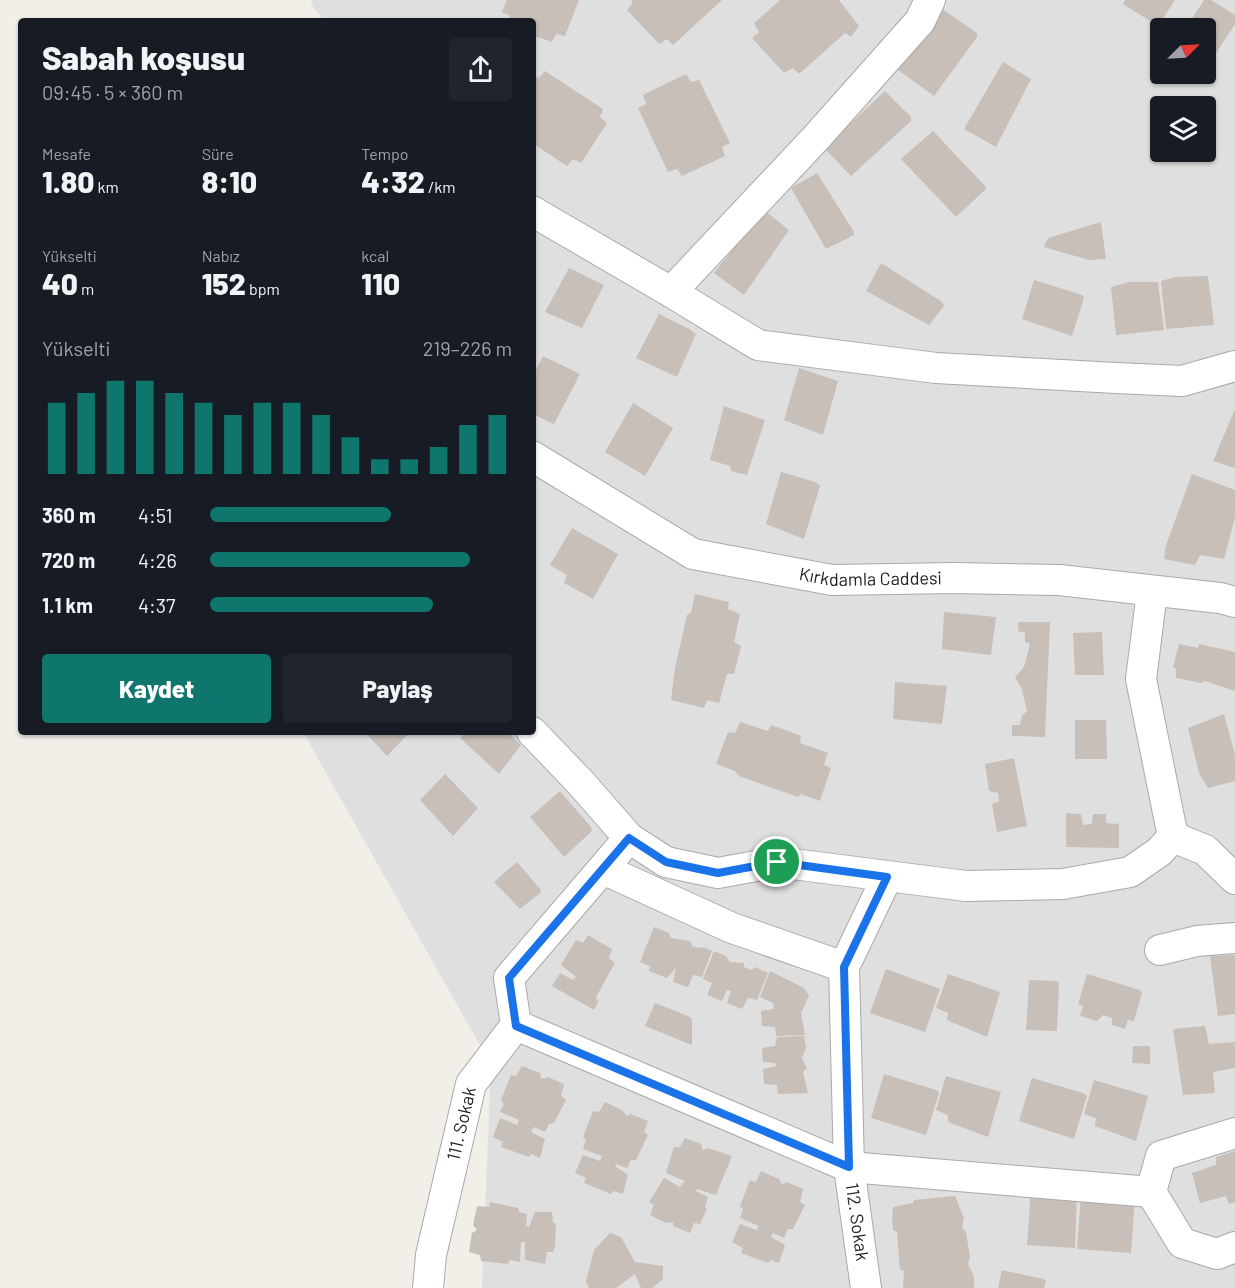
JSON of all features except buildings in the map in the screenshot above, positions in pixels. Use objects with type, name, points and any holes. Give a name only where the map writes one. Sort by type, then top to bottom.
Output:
[{"type":"street","points":[[671,292],[815,139],[913,30],[930,0]]},
{"type":"street","points":[[536,213],[758,345],[936,368],[1127,379],[1182,381],[1235,366]]},
{"type":"street","name":"Kırkdamla Caddesi","points":[[536,458],[693,554],[832,580],[954,578],[1059,580],[1220,598],[1235,602]]},
{"type":"street","points":[[1152,592],[1141,679],[1173,837]]},
{"type":"street","points":[[535,735],[629,838],[666,862],[718,873],[777,862],[966,886],[1063,884],[1130,872],[1159,852],[1173,837]]},
{"type":"street","points":[[1173,837],[1205,850],[1235,879]]},
{"type":"street","points":[[629,838],[509,978],[516,1026],[849,1167],[1152,1192]]},
{"type":"street","points":[[603,869],[732,928],[844,967]]},
{"type":"street","name":"112. Sokak","points":[[866,1288],[849,1167],[844,967],[887,877]]},
{"type":"street","points":[[1160,950],[1197,941],[1235,938]]},
{"type":"street","name":"111. Sokak","points":[[428,1288],[431,1255],[471,1084],[516,1026]]},
{"type":"street","points":[[1235,1133],[1161,1156],[1152,1192],[1182,1243],[1217,1254],[1235,1247]]},
{"type":"shaded area","points":[[312,0],[1235,0],[1235,1288],[482,1288],[491,1065],[305,735],[536,735],[536,18],[322,18],[311,4]]},
{"type":"route","points":[[629,838],[666,862],[718,873],[777,862],[887,877],[844,967],[849,1167],[516,1026],[509,978],[629,838]]}]
